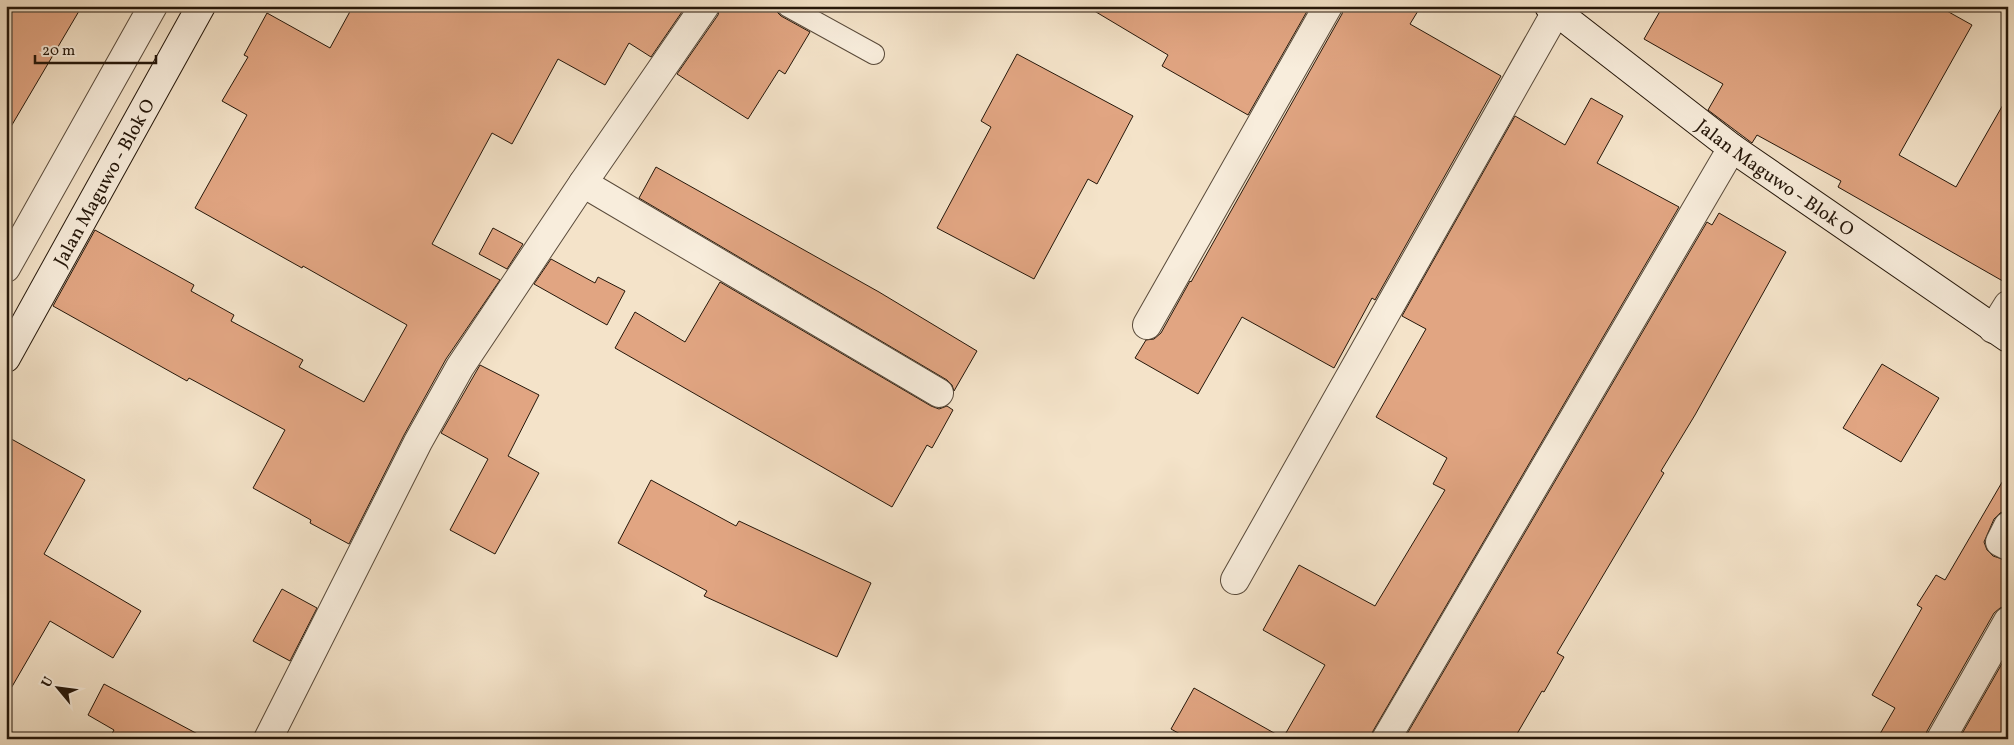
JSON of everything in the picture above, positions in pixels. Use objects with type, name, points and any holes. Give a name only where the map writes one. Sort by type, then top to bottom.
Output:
[{"type":"street","points":[[6,268],[152,6]]},
{"type":"street","name":"Jalan Maguwo - Blok O","points":[[6,358],[201,6]]},
{"type":"street","points":[[268,739],[418,442],[460,367],[583,183],[706,6]]},
{"type":"street","points":[[1147,325],[1328,6]]},
{"type":"street","points":[[1235,580],[1553,9]]},
{"type":"street","name":"Jalan Maguwo - Blok O","points":[[1553,9],[1732,148],[2001,333]]},
{"type":"street","points":[[1386,739],[1732,148]]},
{"type":"street","points":[[583,183],[939,393]]},
{"type":"street","points":[[2001,333],[2008,305]]},
{"type":"street","points":[[2008,526],[2000,542],[2008,546]]},
{"type":"street","points":[[1940,739],[2008,621]]},
{"type":"lane","points":[[787,6],[874,54]]},
{"type":"building","points":[[6,6],[82,6],[6,135]]},
{"type":"building","points":[[353,6],[686,6],[651,57],[629,43],[605,85],[558,59],[512,144],[492,133],[432,244],[500,280],[446,359],[404,435],[349,544],[310,523],[311,520],[253,488],[285,430],[189,378],[187,381],[53,306],[95,230],[194,285],[191,291],[234,315],[231,321],[303,360],[299,367],[364,402],[407,325],[195,208],[247,115],[222,101],[248,57],[244,55],[267,13],[330,48]]},
{"type":"building","points":[[720,6],[775,6],[781,16],[810,32],[785,74],[779,70],[748,119],[677,74],[718,15]]},
{"type":"building","points":[[1086,6],[1310,6],[1248,115],[1162,66],[1168,55]]},
{"type":"building","points":[[1344,6],[1421,6],[1410,24],[1501,76],[1375,300],[1372,298],[1334,368],[1242,317],[1198,394],[1135,358],[1146,340],[1154,339],[1161,333],[1342,14]]},
{"type":"building","points":[[1663,6],[1938,6],[1972,25],[1899,155],[1956,187],[2008,96],[2008,284],[1838,187],[1841,181],[1757,135],[1752,143],[1708,110],[1723,84],[1644,39]]},
{"type":"building","points":[[1017,54],[1133,116],[1097,184],[1088,179],[1034,279],[937,228],[991,127],[981,121]]},
{"type":"building","points":[[1591,98],[1623,116],[1597,163],[1679,207],[1370,739],[1189,739],[1171,729],[1194,688],[1283,738],[1325,665],[1263,630],[1299,565],[1375,606],[1445,490],[1433,484],[1447,458],[1376,417],[1426,329],[1402,316],[1515,116],[1565,145]]},
{"type":"building","points":[[656,167],[879,292],[977,351],[954,391],[952,385],[947,380],[639,198]]},
{"type":"building","points":[[1719,213],[1786,252],[1695,415],[1661,471],[1664,473],[1557,653],[1564,657],[1544,692],[1542,691],[1514,739],[1404,739],[1707,222],[1712,225]]},
{"type":"building","points":[[493,228],[523,244],[507,269],[479,254]]},
{"type":"building","points":[[551,259],[595,283],[598,277],[625,291],[607,325],[534,284]]},
{"type":"building","points":[[720,282],[931,406],[939,409],[947,406],[953,410],[932,448],[927,445],[892,507],[615,348],[635,312],[685,342]]},
{"type":"building","points":[[1882,364],[1939,398],[1901,462],[1843,428]]},
{"type":"building","points":[[480,365],[539,395],[508,456],[539,473],[495,554],[450,530],[488,459],[441,433]]},
{"type":"building","points":[[6,436],[85,480],[44,554],[141,611],[113,658],[50,621],[6,697]]},
{"type":"building","points":[[2008,472],[2008,510],[2000,513],[1994,519],[1984,542],[1987,550],[1993,556],[2008,561],[2008,605],[1994,613],[1927,731],[1925,739],[1877,739],[1895,708],[1872,695],[1922,608],[1917,605],[1936,575],[1945,580]]},
{"type":"building","points":[[651,480],[736,526],[739,521],[871,583],[837,657],[704,596],[707,591],[618,543]]},
{"type":"building","points":[[282,589],[317,608],[290,661],[253,641]]},
{"type":"building","points":[[2008,653],[2008,739],[1959,739]]},
{"type":"building","points":[[104,684],[207,739],[109,739],[114,730],[88,715]]}]
